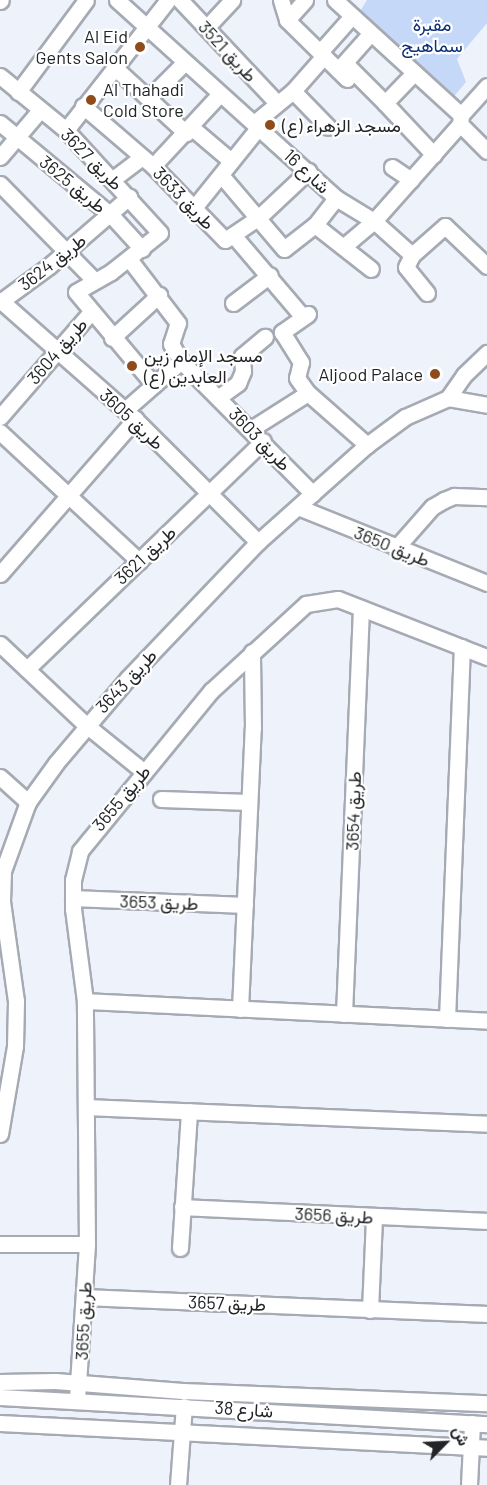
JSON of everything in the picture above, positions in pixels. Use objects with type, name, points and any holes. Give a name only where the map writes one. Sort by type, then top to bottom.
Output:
[{"type":"street","points":[[18,92],[86,0]]},
{"type":"street","name":"شارع 16","points":[[117,0],[219,95],[256,125],[336,198],[373,222],[412,255]]},
{"type":"street","points":[[66,130],[168,0]]},
{"type":"street","name":"طريق 3521","points":[[180,0],[276,102]]},
{"type":"street","points":[[207,27],[232,0]]},
{"type":"street","points":[[281,0],[287,20],[322,54],[385,103],[434,155]]},
{"type":"street","points":[[287,20],[305,0]]},
{"type":"street","points":[[335,0],[414,73],[460,120],[487,152]]},
{"type":"street","points":[[193,209],[221,175],[256,125],[276,102],[293,91],[352,16]]},
{"type":"street","points":[[344,71],[370,34]]},
{"type":"street","points":[[149,98],[184,63]]},
{"type":"street","points":[[114,67],[188,130],[230,160]]},
{"type":"street","points":[[385,103],[414,73]]},
{"type":"street","name":"طريق 3627","points":[[0,76],[66,130],[160,232],[142,249]]},
{"type":"street","points":[[343,247],[373,222],[434,155],[487,86]]},
{"type":"street","points":[[293,91],[328,127]]},
{"type":"street","points":[[147,161],[188,130],[219,95]]},
{"type":"street","name":"طريق 3633","points":[[83,106],[147,161],[225,240],[258,218],[308,171]]},
{"type":"street","points":[[0,157],[40,110]]},
{"type":"street","name":"طريق 3625","points":[[0,123],[111,215],[142,249]]},
{"type":"street","name":"طريق 3633","points":[[113,179],[147,161]]},
{"type":"street","points":[[392,167],[411,180]]},
{"type":"street","points":[[221,175],[284,249],[315,225],[336,198]]},
{"type":"street","points":[[0,184],[94,280]]},
{"type":"street","name":"طريق 3624","points":[[0,301],[111,215],[129,196]]},
{"type":"street","points":[[315,225],[371,269]]},
{"type":"street","points":[[427,292],[406,267],[412,255],[445,226],[487,266]]},
{"type":"street","points":[[234,236],[306,316],[282,334],[300,359],[297,378],[308,393],[367,445]]},
{"type":"street","points":[[142,249],[76,292],[90,313],[154,385]]},
{"type":"street","points":[[0,574],[69,496],[154,385],[181,361],[171,344],[178,323],[159,295],[129,259]]},
{"type":"street","points":[[233,303],[270,276]]},
{"type":"street","points":[[112,338],[159,295]]},
{"type":"street","name":"طريق 3605","points":[[0,301],[130,415],[258,542]]},
{"type":"street","name":"طريق 3604","points":[[2,408],[58,353],[90,313]]},
{"type":"street","points":[[219,397],[238,382],[243,371],[242,356],[265,337]]},
{"type":"street","points":[[487,354],[464,375],[448,398],[487,405]]},
{"type":"street","name":"طريق 3603","points":[[181,361],[263,441],[313,494]]},
{"type":"street","points":[[251,429],[308,393]]},
{"type":"street","name":"طريق 3643","points":[[0,1134],[16,1035],[4,938],[3,871],[28,802],[86,725],[258,542],[367,445],[405,417],[448,398]]},
{"type":"street","points":[[0,432],[139,561]]},
{"type":"street","name":"طريق 3621","points":[[27,669],[263,441]]},
{"type":"street","points":[[396,548],[432,507],[444,500],[454,496],[487,497]]},
{"type":"street","name":"طريق 3650","points":[[298,507],[487,583]]},
{"type":"street","name":"طريق 3655","points":[[77,1399],[87,1244],[85,1001],[73,898],[80,851],[211,691],[306,604],[338,599],[487,657]]},
{"type":"street","name":"طريق 3654","points":[[344,1014],[361,608]]},
{"type":"street","points":[[0,644],[86,725],[144,772]]},
{"type":"street","points":[[447,1019],[462,647]]},
{"type":"street","points":[[240,1009],[249,802],[252,652]]},
{"type":"street","points":[[0,777],[28,802]]},
{"type":"street","points":[[161,799],[249,802]]},
{"type":"street","name":"طريق 3653","points":[[73,898],[245,905]]},
{"type":"street","points":[[85,1001],[487,1021]]},
{"type":"street","points":[[87,1107],[487,1124]]},
{"type":"street","points":[[180,1248],[189,1111]]},
{"type":"street","name":"طريق 3656","points":[[182,1208],[487,1221]]},
{"type":"street","points":[[370,1310],[374,1217]]},
{"type":"street","points":[[0,1244],[87,1244]]},
{"type":"street","name":"طريق 3657","points":[[85,1297],[487,1314]]},
{"type":"street","name":"شارع 38","points":[[0,1382],[79,1383],[487,1403]]},
{"type":"street","name":"شارع 38","points":[[0,1397],[77,1399],[480,1424]]},
{"type":"street","points":[[178,1485],[184,1406]]},
{"type":"street","name":"شارع 38","points":[[0,1423],[487,1448]]},
{"type":"street","points":[[469,1485],[471,1447],[480,1424]]},
{"type":"green space","name":"مقبرة سماهيج","points":[[367,0],[487,0],[487,23],[457,59],[466,82],[451,100],[359,13]]},
{"type":"place","name":"Al Eid Gents Salon","points":[[140,47]]},
{"type":"place","name":"Al Thahadi Cold Store","points":[[91,100]]},
{"type":"place","name":"مسجد الزهراء (ع)","points":[[270,125]]},
{"type":"place","name":"مسجد الإمام زين العابدين (ع)","points":[[132,366]]},
{"type":"place","name":"Aljood Palace","points":[[435,374]]}]
